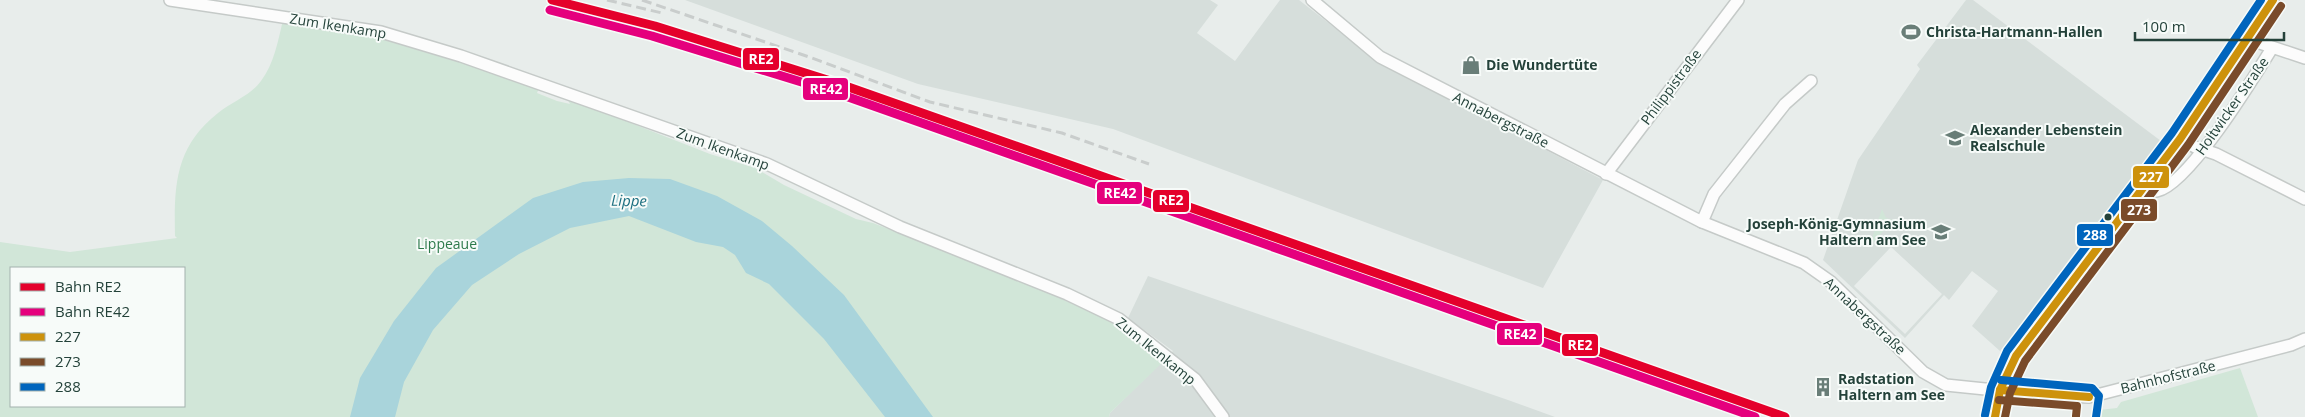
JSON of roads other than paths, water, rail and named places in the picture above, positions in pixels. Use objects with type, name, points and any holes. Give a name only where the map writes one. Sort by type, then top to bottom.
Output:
[{"type":"street","name":"Zum Ikenkamp","points":[[170,0],[381,32],[461,56],[767,164],[900,227],[1067,294],[1119,318],[1195,380],[1223,417]]},
{"type":"street","name":"Annabergstraße","points":[[1312,0],[1380,58],[1702,222],[1804,263],[1831,282],[1923,372],[1934,380],[1946,385],[2000,390]]},
{"type":"street","name":"Philippistraße","points":[[1606,174],[1738,0]]},
{"type":"street","name":"Holtwicker Straße","points":[[2000,390],[2016,356],[2180,139],[2273,0]]},
{"type":"street","points":[[2248,39],[2305,58]]},
{"type":"street","name":"Holtwicker Straße","points":[[2142,190],[2157,191],[2169,185],[2204,150],[2272,48]]},
{"type":"street","points":[[1702,222],[1720,187],[1785,104],[1811,81]]},
{"type":"street","points":[[2180,139],[2305,200]]},
{"type":"street","name":"Bahnhofstraße","points":[[2000,390],[2044,395],[2089,397],[2305,339]]},
{"type":"water","name":"Lippe","points":[[629,178],[670,179],[717,196],[762,221],[792,246],[844,295],[933,417],[885,417],[824,339],[769,284],[746,273],[735,255],[723,247],[696,242],[629,216],[570,228],[519,254],[472,285],[433,330],[404,382],[395,417],[350,417],[360,378],[394,321],[436,268],[533,198],[583,182]]},
{"type":"railway","points":[[607,0],[662,13]]},
{"type":"railway","points":[[642,0],[812,58],[930,102],[1062,133],[1149,164]]},
{"type":"rail line","name":"RE2","points":[[552,0],[655,26],[837,83],[1785,417]]},
{"type":"rail line","name":"RE42","points":[[550,10],[652,36],[834,92],[1755,417]]},
{"type":"place","name":"Christa-Hartmann-Hallen","points":[[1911,32]]},
{"type":"place","name":"Die Wundertüte","points":[[1471,65]]},
{"type":"place","name":"Alexander Lebenstein Realschule","points":[[1955,138]]},
{"type":"place","name":"Joseph-König-Gymnasium Haltern am See","points":[[1941,232]]},
{"type":"place","name":"Radstation Haltern am See","points":[[1823,387]]},
{"type":"park label","name":"Lippeaue","points":[[447,244]]}]
